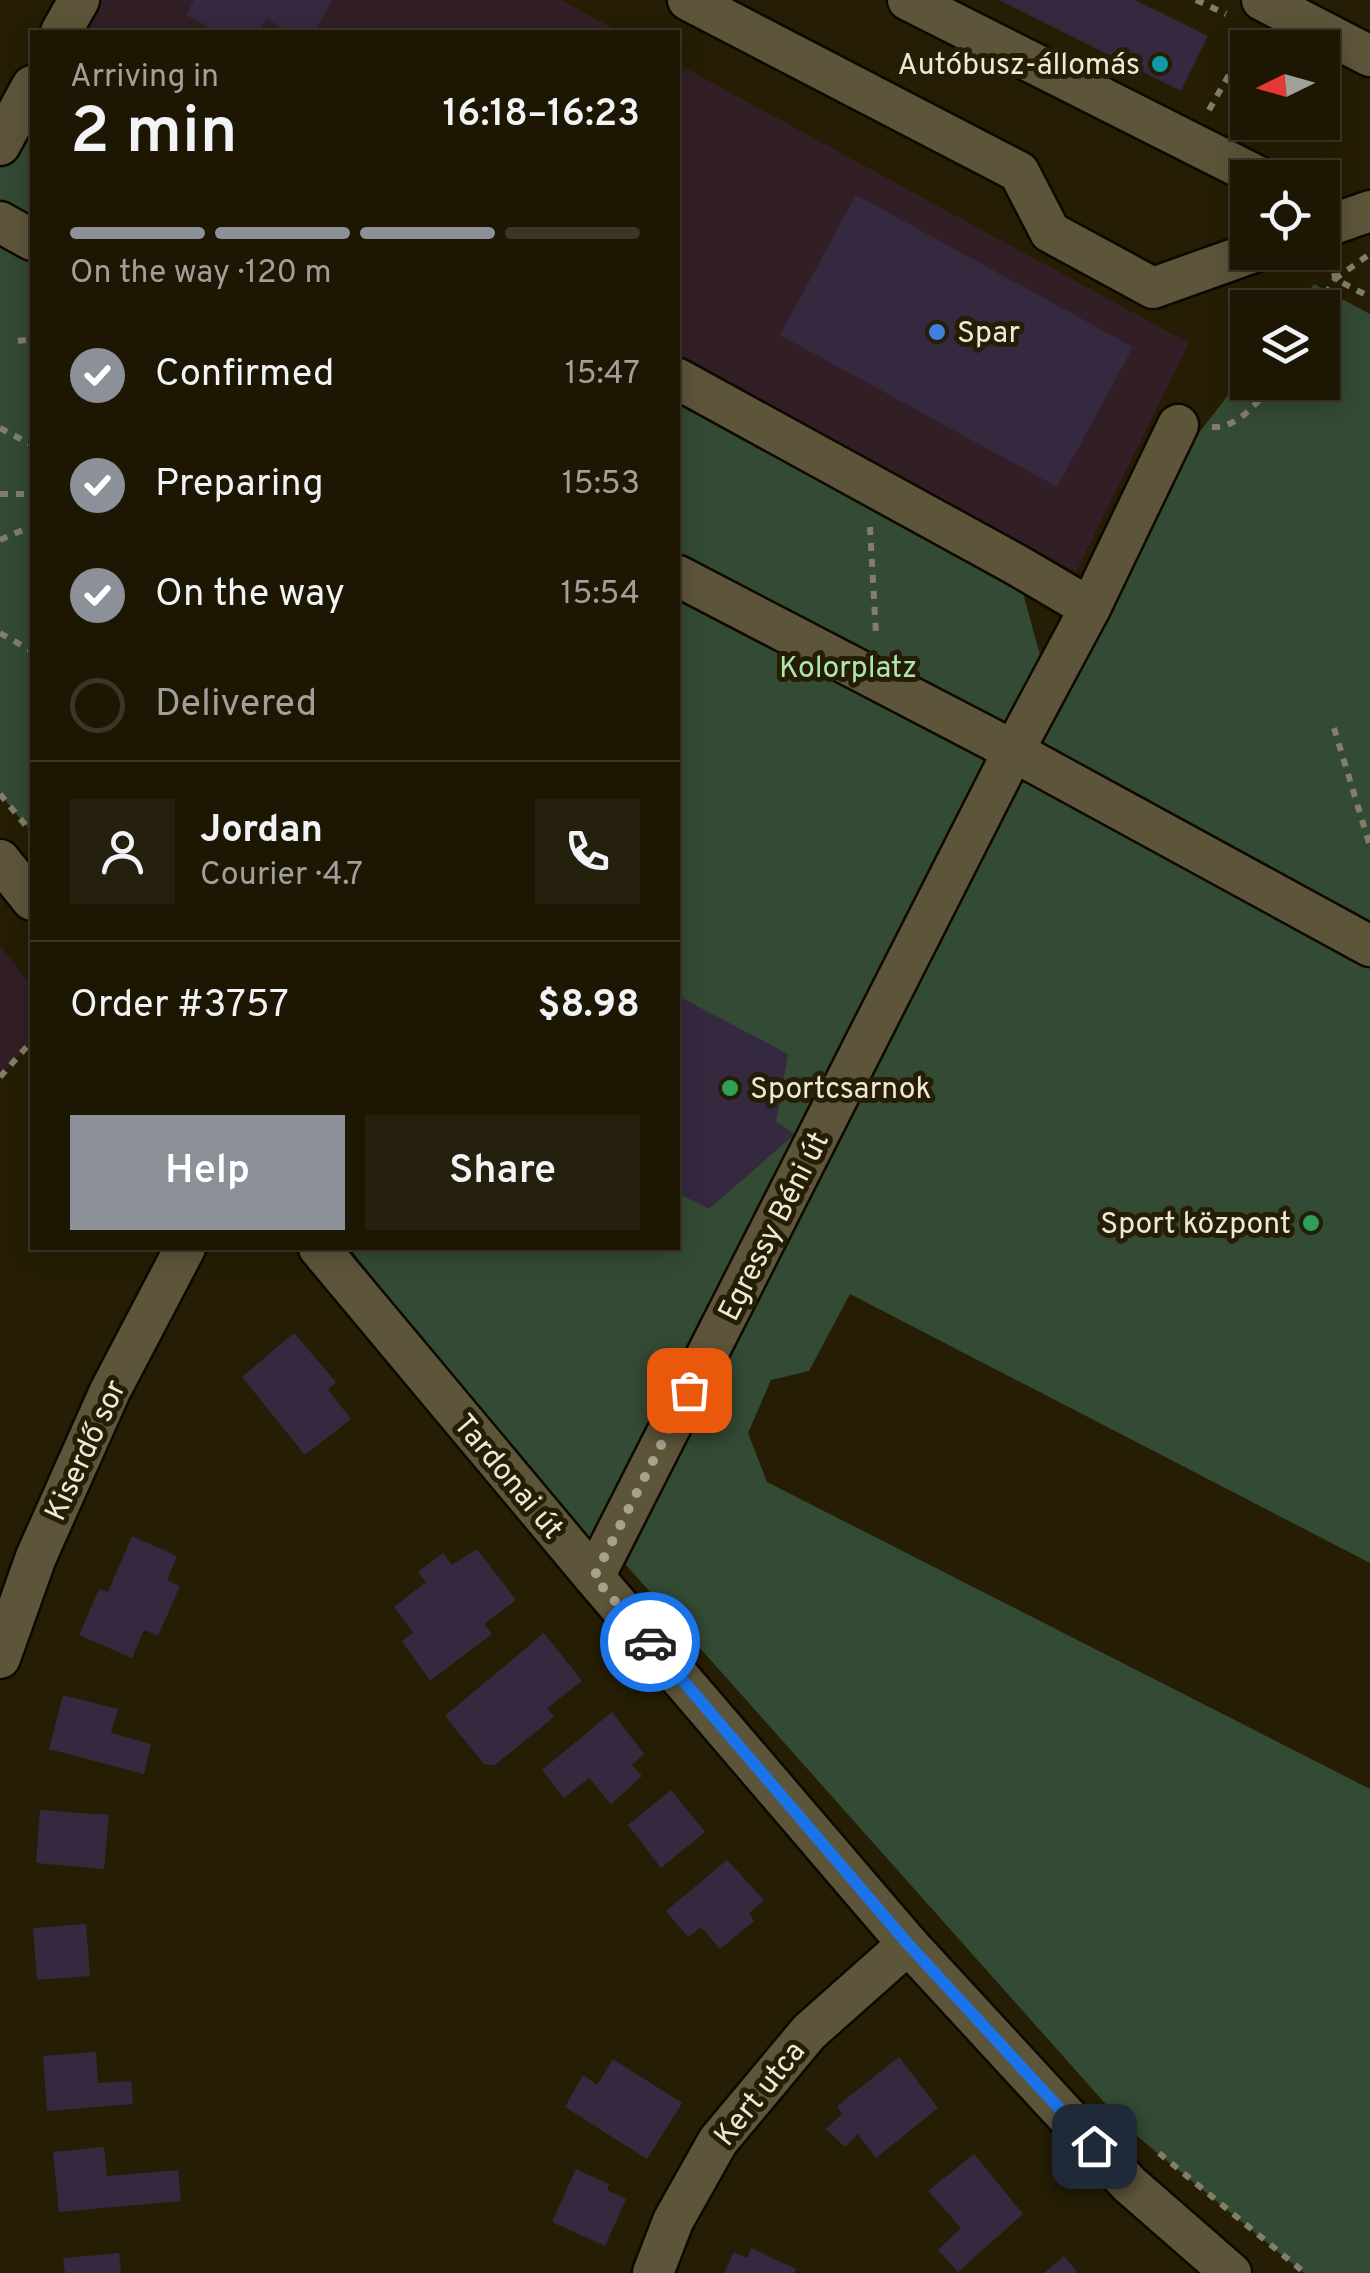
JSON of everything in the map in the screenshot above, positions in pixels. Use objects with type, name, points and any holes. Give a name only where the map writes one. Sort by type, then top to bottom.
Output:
[{"type":"street","points":[[62,30],[79,0]]},
{"type":"street","points":[[688,0],[1019,172],[1050,232],[1153,288],[1230,261]]},
{"type":"street","points":[[908,0],[1230,162]]},
{"type":"street","points":[[1259,14],[1370,56]]},
{"type":"street","points":[[0,145],[30,90]]},
{"type":"street","points":[[1340,211],[1370,210]]},
{"type":"street","points":[[1340,221],[1370,210]]},
{"type":"street","points":[[0,222],[30,239]]},
{"type":"street","points":[[680,380],[1015,564],[1095,595]]},
{"type":"street","name":"Egressy Béni út","points":[[594,1577],[1178,425]]},
{"type":"street","points":[[680,577],[1370,946]]},
{"type":"street","points":[[0,860],[30,898]]},
{"type":"street","name":"Kiserdő sor","points":[[0,1658],[36,1557],[103,1408],[184,1250]]},
{"type":"street","name":"Tardonai út","points":[[321,1250],[908,1944],[1129,2184],[1231,2273]]},
{"type":"street","name":"Kert utca","points":[[653,2273],[673,2221],[718,2141],[809,2032],[908,1944]]},
{"type":"path","points":[[1206,114],[1259,14]]},
{"type":"path","points":[[1370,253],[1335,279],[1370,297]]},
{"type":"path","points":[[18,341],[30,340]]},
{"type":"path","points":[[1178,425],[1224,428],[1261,400]]},
{"type":"path","points":[[0,428],[30,444]]},
{"type":"path","points":[[867,483],[878,681]]},
{"type":"path","points":[[0,494],[30,494]]},
{"type":"path","points":[[0,540],[30,527]]},
{"type":"path","points":[[0,633],[30,650]]},
{"type":"path","points":[[1334,728],[1370,846]]},
{"type":"path","points":[[0,794],[30,832]]},
{"type":"path","points":[[0,1077],[30,1043]]},
{"type":"shaded area","points":[[101,0],[561,0],[616,30],[86,30]]},
{"type":"shaded area","points":[[680,65],[1189,343],[1076,572],[680,355]]},
{"type":"shaded area","points":[[0,946],[30,984],[30,1043],[0,1077]]},
{"type":"green space","points":[[30,103],[30,831],[0,794],[0,158]]},
{"type":"green space","name":"Kolorplatz","points":[[1340,298],[1370,314],[1370,1563],[850,1294],[809,1371],[771,1380],[748,1433],[767,1482],[1370,1789],[1370,2273],[1304,2273],[1127,2128],[610,1547],[594,1577],[351,1250],[680,1250],[680,382],[1015,564],[1040,655],[843,1088],[1191,443],[1230,393],[1230,400],[1340,400]]},
{"type":"building","points":[[194,0],[332,0],[316,30],[287,30],[266,19],[260,30],[214,30],[186,15]]},
{"type":"building","name":"Autóbusz-állomás","points":[[999,0],[1135,0],[1208,36],[1181,91]]},
{"type":"building","points":[[856,195],[1133,347],[1057,487],[780,335]]},
{"type":"building","name":"Sportcsarnok","points":[[680,997],[788,1054],[776,1122],[795,1134],[709,1209],[680,1194]]},
{"type":"building","points":[[294,1333],[336,1382],[328,1390],[351,1419],[305,1455],[242,1377]]},
{"type":"building","points":[[132,1536],[177,1556],[167,1580],[180,1586],[158,1636],[144,1630],[132,1658],[79,1635],[99,1589],[108,1592]]},
{"type":"building","points":[[477,1549],[516,1600],[484,1624],[492,1634],[430,1681],[402,1641],[413,1633],[394,1607],[426,1582],[418,1572],[443,1553],[452,1565]]},
{"type":"building","points":[[544,1633],[582,1681],[547,1708],[554,1717],[495,1765],[484,1764],[445,1716]]},
{"type":"building","points":[[63,1695],[118,1709],[111,1733],[151,1744],[144,1774],[49,1749]]},
{"type":"building","points":[[612,1712],[644,1754],[632,1765],[642,1776],[611,1804],[589,1778],[564,1798],[542,1770]]},
{"type":"building","points":[[671,1790],[705,1832],[661,1868],[628,1825]]},
{"type":"building","points":[[40,1810],[109,1815],[104,1869],[36,1863]]},
{"type":"building","points":[[727,1860],[764,1900],[749,1913],[754,1921],[720,1949],[701,1927],[688,1937],[666,1911]]},
{"type":"building","points":[[86,1924],[90,1976],[37,1980],[33,1928]]},
{"type":"building","points":[[96,2052],[98,2083],[131,2081],[133,2104],[47,2111],[43,2056]]},
{"type":"building","points":[[899,2057],[938,2108],[876,2158],[858,2134],[845,2147],[826,2129],[842,2114],[837,2106]]},
{"type":"building","points":[[613,2059],[682,2103],[647,2159],[565,2107],[583,2075],[597,2085]]},
{"type":"building","points":[[104,2147],[107,2176],[178,2170],[181,2201],[59,2212],[53,2152]]},
{"type":"building","points":[[974,2154],[1023,2214],[958,2272],[938,2250],[961,2228],[928,2191]]},
{"type":"building","points":[[576,2169],[609,2184],[607,2190],[626,2199],[605,2246],[552,2222]]},
{"type":"building","points":[[751,2248],[796,2269],[794,2273],[724,2273],[734,2252],[747,2258]]},
{"type":"building","points":[[119,2253],[121,2273],[65,2273],[63,2258]]},
{"type":"building","points":[[1064,2256],[1078,2273],[1044,2273]]},
{"type":"way so far","points":[[650,1642],[594,1577],[689,1390]]},
{"type":"place","name":"Autóbusz-állomás","points":[[1160,64]]},
{"type":"place","name":"Spar","points":[[937,332]]},
{"type":"place","name":"Sportcsarnok","points":[[730,1088]]},
{"type":"place","name":"Sport központ","points":[[1311,1223]]},
{"type":"route","points":[[650,1642],[908,1944],[1094,2146]]}]
